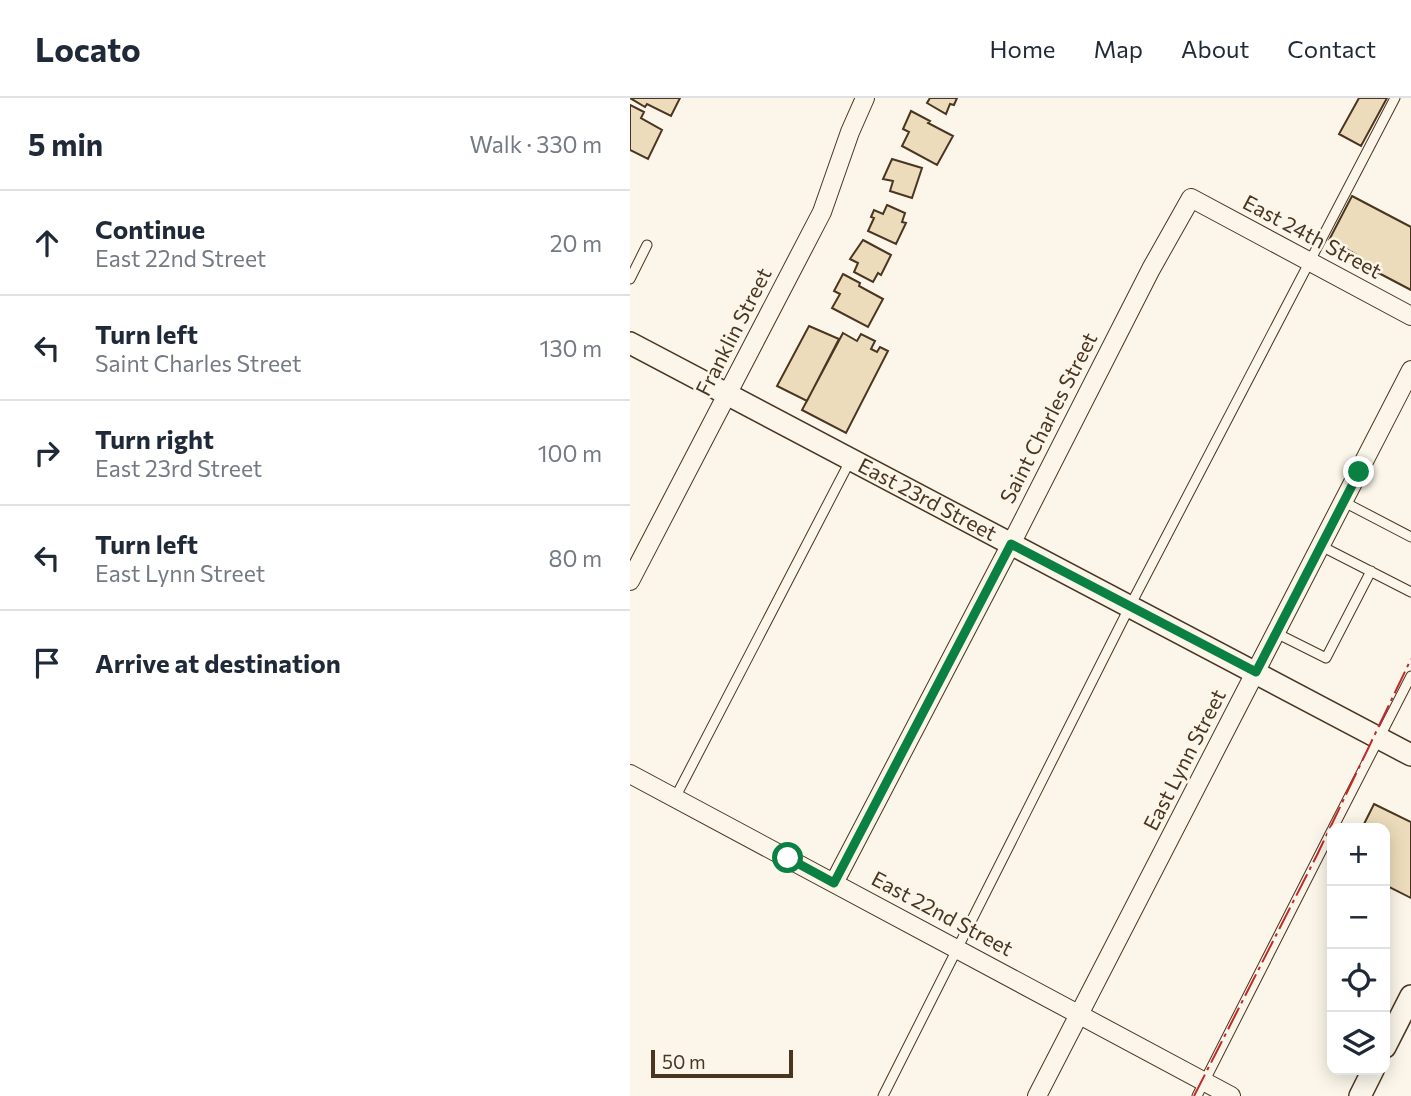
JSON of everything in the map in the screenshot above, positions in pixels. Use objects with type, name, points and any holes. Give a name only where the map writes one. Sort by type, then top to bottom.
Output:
[{"type":"street","name":"Franklin Street","points":[[630,581],[821,212],[865,98]]},
{"type":"street","name":"East 24th Street","points":[[1191,198],[1411,316]]},
{"type":"street","name":"Saint Charles Street","points":[[834,883],[1151,268],[1191,198]]},
{"type":"street","name":"East 23rd Street","points":[[630,343],[1411,755]]},
{"type":"street","name":"East Lynn Street","points":[[1037,1096],[1411,370]]},
{"type":"street","name":"East 22nd Street","points":[[630,774],[1079,1014],[1201,1089],[1231,1096]]},
{"type":"street","points":[[1390,1037],[1411,996]]},
{"type":"street","points":[[1360,1096],[1370,1075]]},
{"type":"lane","points":[[883,1096],[1130,606],[1395,98]]},
{"type":"lane","points":[[630,279],[647,245]]},
{"type":"lane","points":[[675,797],[851,459]]},
{"type":"lane","points":[[1344,502],[1411,537]]},
{"type":"lane","points":[[1321,546],[1411,592]]},
{"type":"lane","points":[[1276,632],[1326,658],[1371,571]]},
{"type":"lane","points":[[1336,823],[1411,676]]},
{"type":"lane","points":[[1201,1089],[1327,841]]},
{"type":"building","points":[[630,98],[680,98],[671,116],[647,104],[645,107]]},
{"type":"building","points":[[930,98],[957,98],[954,105],[950,104],[946,114],[927,103]]},
{"type":"building","points":[[1359,98],[1387,98],[1361,146],[1339,134]]},
{"type":"building","points":[[630,105],[644,112],[641,118],[662,130],[648,159],[630,150]]},
{"type":"building","points":[[911,111],[953,136],[937,165],[902,146],[909,132],[903,129]]},
{"type":"building","points":[[892,159],[922,168],[912,198],[890,191],[893,181],[883,179]]},
{"type":"building","points":[[1352,196],[1411,227],[1411,290],[1352,259],[1355,254],[1329,240]]},
{"type":"building","points":[[887,205],[905,213],[902,222],[906,223],[896,244],[868,231],[874,218],[871,217],[874,210],[883,214]]},
{"type":"building","points":[[863,240],[891,255],[881,275],[878,273],[873,282],[854,272],[858,263],[850,259]]},
{"type":"building","points":[[843,274],[883,299],[868,327],[832,308],[840,294],[834,291]]},
{"type":"building","points":[[809,326],[839,339],[807,401],[777,386]]},
{"type":"building","points":[[843,333],[857,341],[861,334],[875,341],[871,349],[877,352],[880,347],[888,351],[846,433],[802,410]]},
{"type":"building","points":[[1374,804],[1411,822],[1411,898],[1390,888],[1390,823],[1364,823]]},
{"type":"power","points":[[1194,1096],[1317,855],[1411,659]]},
{"type":"route","points":[[788,858],[834,883],[1011,544],[1256,672],[1359,472]]}]
